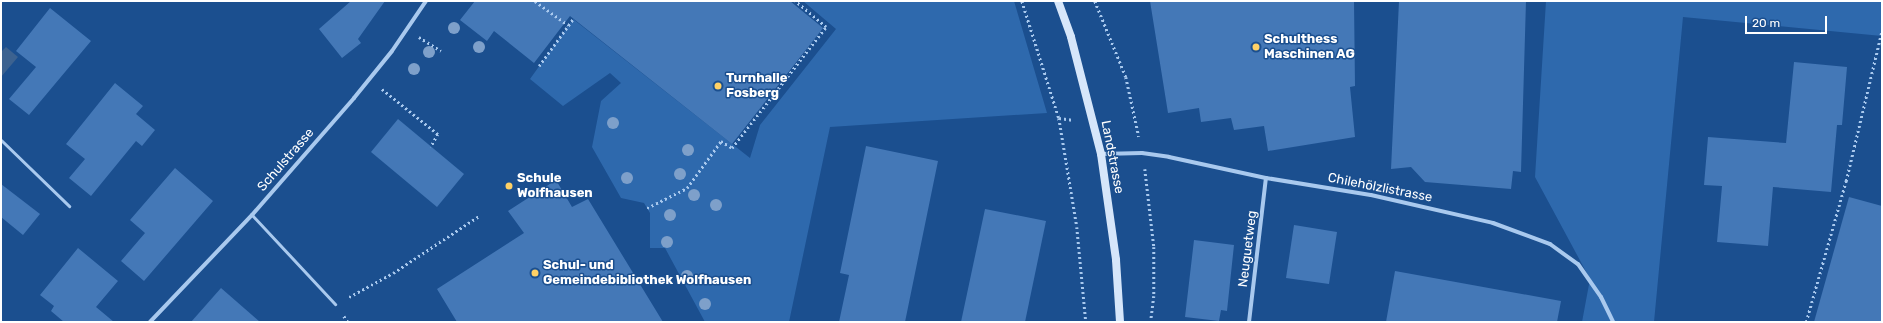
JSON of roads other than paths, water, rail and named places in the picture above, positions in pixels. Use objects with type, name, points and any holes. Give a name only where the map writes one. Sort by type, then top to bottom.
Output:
[{"type":"main road","name":"Landstrasse","points":[[1058,1],[1071,37],[1101,154],[1114,238],[1120,322]]},
{"type":"street","name":"Schulstrasse","points":[[150,322],[252,215],[354,98],[406,30],[426,1]]},
{"type":"street","name":"Chilehölzlistrasse","points":[[1101,154],[1142,153],[1266,178],[1371,195],[1447,211],[1527,234],[1550,244],[1578,264],[1601,297],[1613,322]]},
{"type":"street","name":"Neuguetweg","points":[[1249,322],[1266,178]]},
{"type":"lane","points":[[1,140],[69,206]]},
{"type":"lane","points":[[252,215],[335,304]]},
{"type":"place","name":"Schulthess Maschinen AG","points":[[1256,47]]},
{"type":"place","name":"Turnhalle Fosberg","points":[[718,86]]},
{"type":"place","name":"Schule Wolfhausen","points":[[509,186]]},
{"type":"place","name":"Schul- und Gemeindebibliothek Wolfhausen","points":[[535,273]]}]
